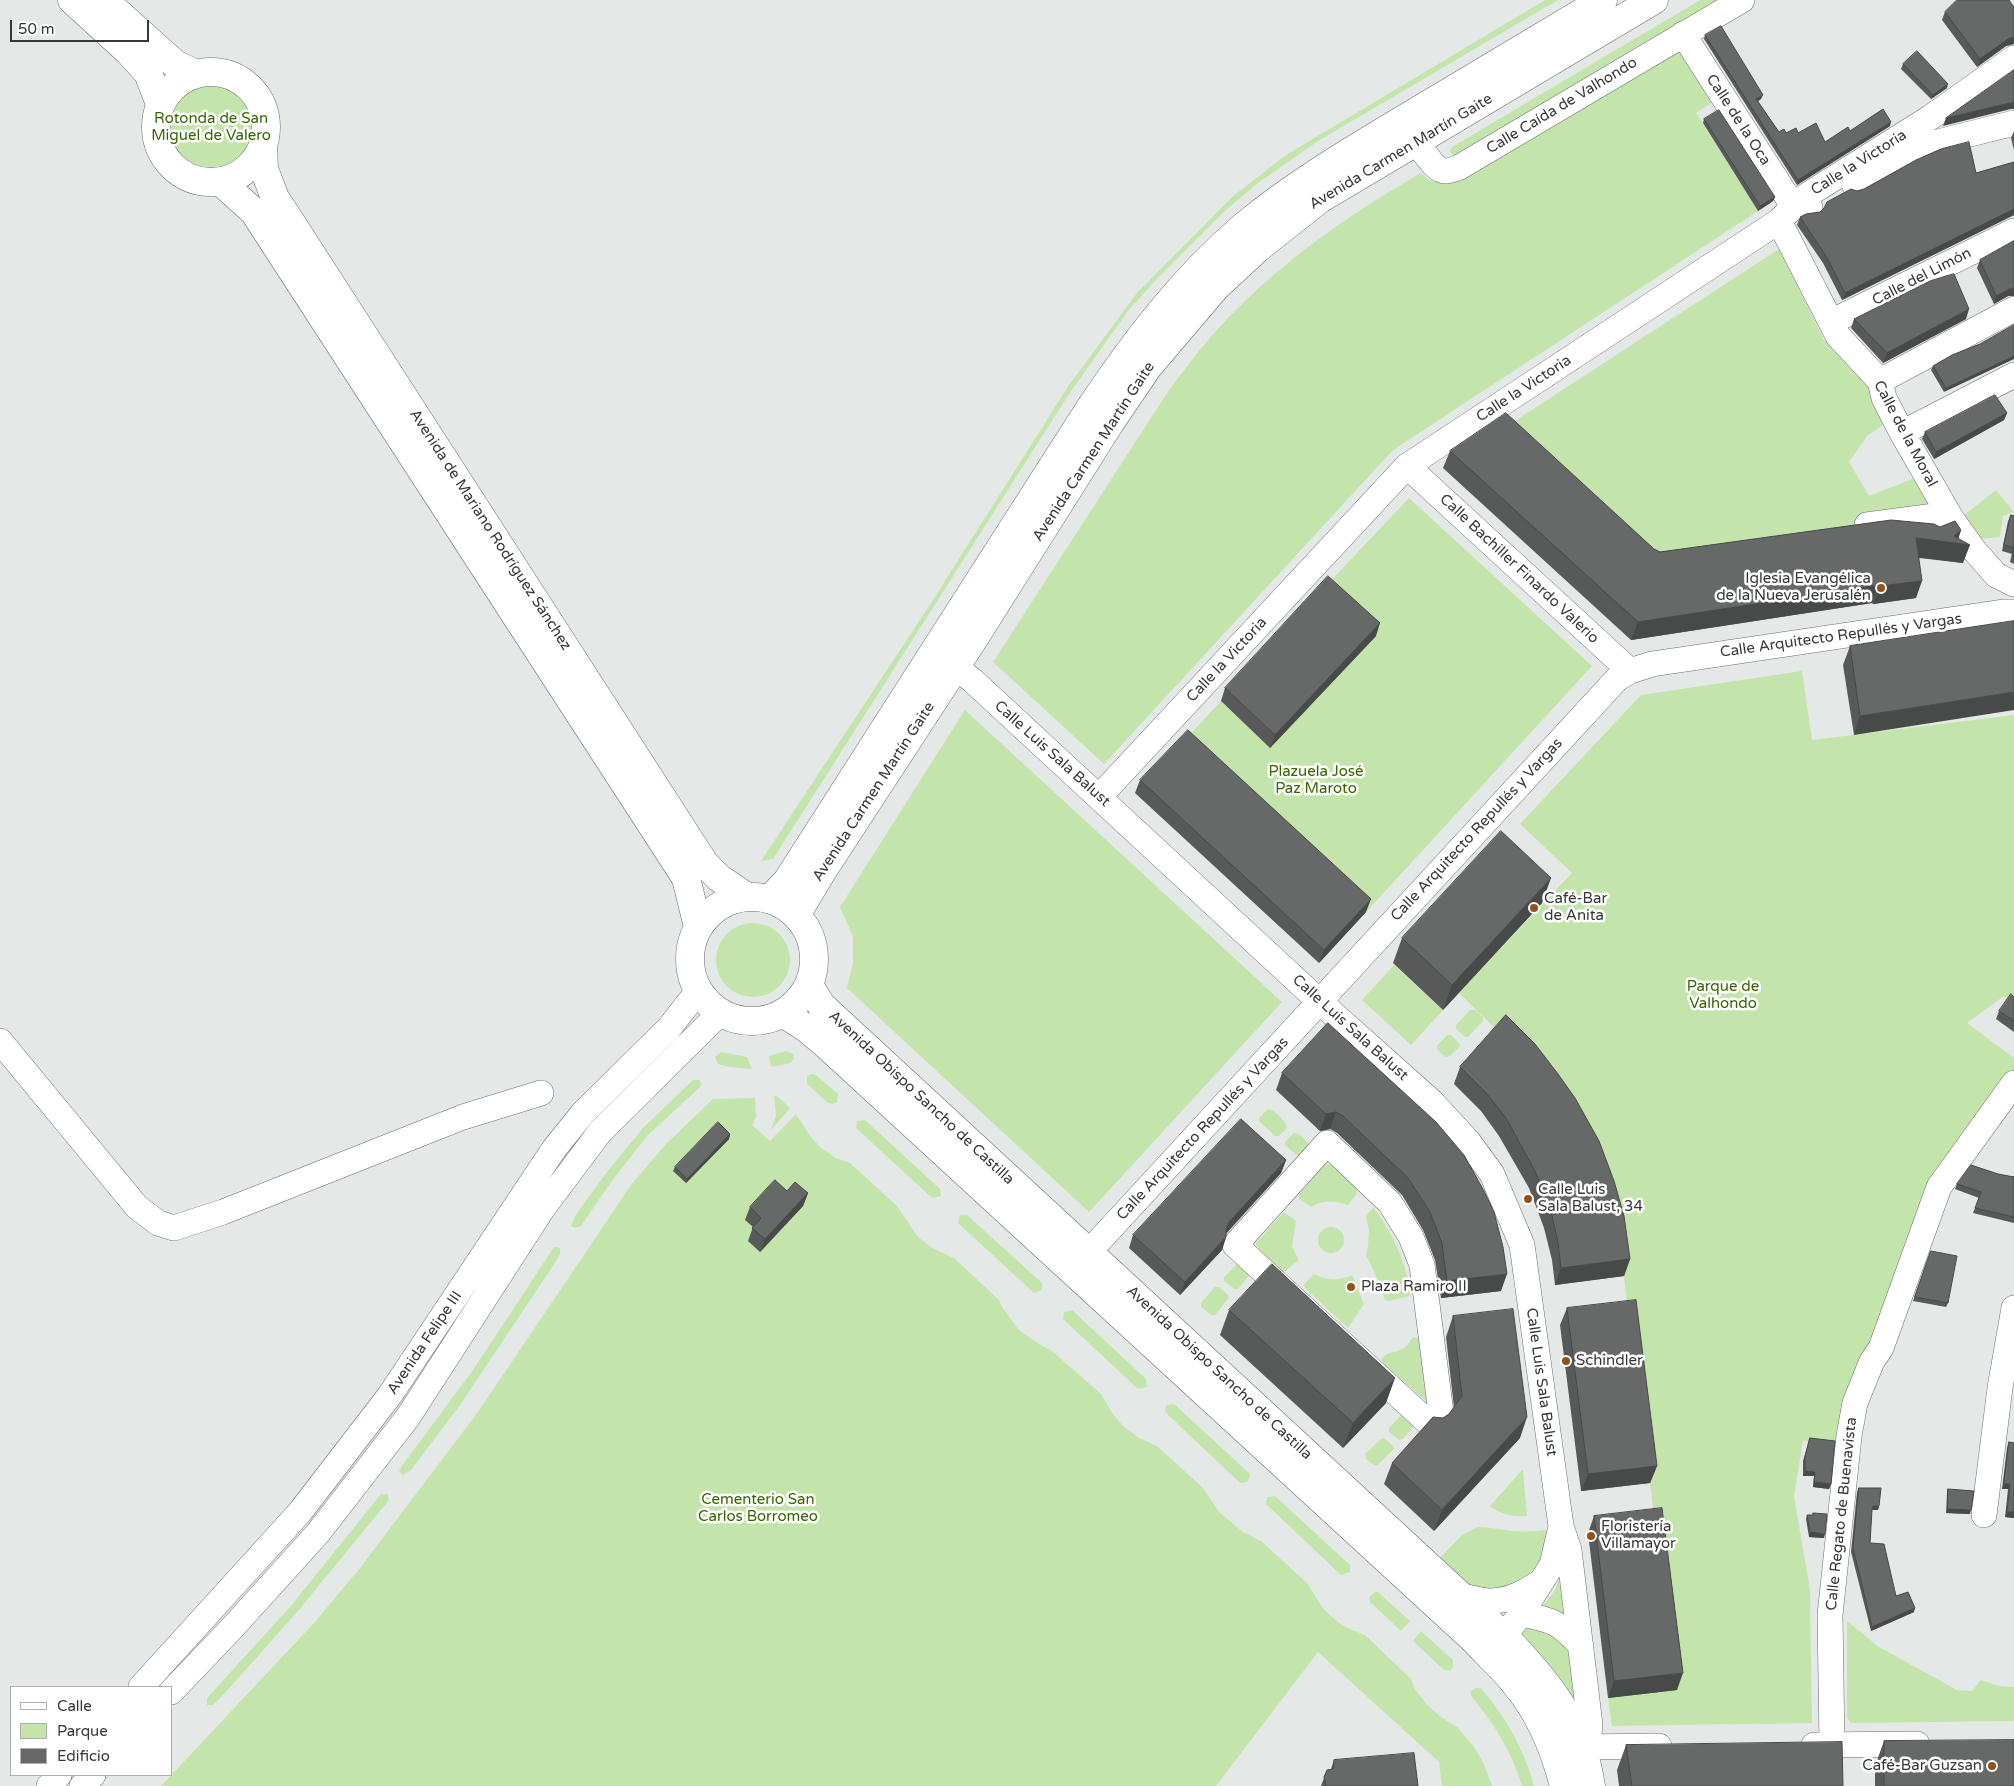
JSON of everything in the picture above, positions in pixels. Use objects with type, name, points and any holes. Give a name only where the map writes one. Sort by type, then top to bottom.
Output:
[{"type":"main road","points":[[72,0],[129,52],[148,73],[160,104]]},
{"type":"main road","points":[[104,0],[175,64],[196,74]]},
{"type":"main road","name":"Avenida Carmen Martín Gaite","points":[[759,898],[787,881],[1130,348],[1201,266],[1244,226],[1311,175],[1603,0]]},
{"type":"main road","name":"Avenida Carmen Martín Gaite","points":[[796,914],[956,667],[1110,423],[1148,367],[1216,287],[1250,256],[1320,199],[1654,0]]},
{"type":"main road","points":[[220,72],[242,82],[258,99],[266,122],[263,145],[254,162],[240,175],[222,182],[197,181],[176,170],[161,152],[155,128],[160,104],[169,91],[181,80],[196,74],[220,72]]},
{"type":"main road","name":"Avenida de Mariano Rodríguez Sánchez","points":[[263,145],[264,169],[275,198],[706,864],[719,878],[759,898]]},
{"type":"main road","name":"Avenida de Mariano Rodríguez Sánchez","points":[[222,182],[254,212],[686,878],[698,927]]},
{"type":"main road","points":[[759,898],[784,905],[796,914],[808,930],[814,948],[814,966],[809,985],[798,1001],[773,1018],[751,1021],[740,1020],[720,1013],[708,1003],[698,991],[690,966],[690,953],[698,927],[707,916],[719,906],[732,899],[759,898]]},
{"type":"main road","name":"Avenida Obispo Sancho de Castilla","points":[[809,985],[821,1005],[1080,1262],[1496,1662],[1517,1686],[1538,1717],[1558,1765],[1564,1786]]},
{"type":"main road","name":"Avenida Obispo Sancho de Castilla","points":[[783,1013],[823,1042],[1080,1262],[1504,1636],[1540,1674],[1561,1705],[1582,1747],[1591,1786]]},
{"type":"street","name":"Calle Caída de Valhondo","points":[[1386,130],[1402,133],[1417,142],[1436,168],[1447,171],[1458,168],[1742,0]]},
{"type":"street","name":"Calle de la Oca","points":[[1683,34],[1786,214]]},
{"type":"street","name":"Calle la Victoria","points":[[1099,797],[1407,466],[1503,415],[1786,214],[1801,199],[1931,117],[2014,58]]},
{"type":"street","points":[[1786,214],[1810,207],[1907,155],[1934,143],[2014,123]]},
{"type":"street","name":"Calle de la Moral","points":[[1786,214],[1838,336],[1880,381],[1884,398],[1902,433],[1951,518],[1974,550],[1996,575],[2014,584]]},
{"type":"street","name":"Calle del Limón","points":[[1831,322],[2014,231]]},
{"type":"street","points":[[1880,381],[2014,309]]},
{"type":"street","points":[[1902,433],[2014,375]]},
{"type":"street","name":"Calle Bachiller Finardo Valerio","points":[[1407,466],[1630,671]]},
{"type":"street","points":[[1844,529],[1942,515]]},
{"type":"street","name":"Calle Arquitecto Repullés y Vargas","points":[[1080,1262],[1617,679],[1630,671],[1652,664],[2010,610]]},
{"type":"street","points":[[926,664],[943,662],[956,667]]},
{"type":"street","name":"Calle Luis Sala Balust","points":[[956,667],[1320,1002],[1432,1102],[1468,1140],[1492,1174],[1509,1210],[1522,1245],[1561,1526],[1568,1550],[1581,1646],[1590,1725],[1589,1735],[1582,1747]]},
{"type":"street","name":"Avenida Felipe III","points":[[142,1686],[300,1512],[390,1395],[554,1149],[590,1106],[669,1028],[698,991]]},
{"type":"street","name":"Avenida Felipe III","points":[[172,1691],[233,1628],[318,1533],[408,1417],[543,1208],[600,1132],[720,1013]]},
{"type":"street","points":[[0,1041],[137,1207],[158,1223],[174,1228],[223,1212],[463,1117],[541,1093]]},
{"type":"street","name":"Calle Regato de Buenavista","points":[[1832,1744],[1830,1615],[1854,1403],[1872,1361],[1881,1348],[1939,1187],[2014,1084]]},
{"type":"street","points":[[1327,1143],[1390,1203],[1411,1237],[1422,1265],[1441,1413],[1431,1425],[1235,1245],[1324,1146],[1327,1143]]},
{"type":"street","points":[[1984,1515],[2007,1389],[2014,1308]]},
{"type":"street","name":"Calle Luis Sala Balust","points":[[1496,1662],[1504,1636],[1544,1580],[1552,1565],[1561,1526]]},
{"type":"street","points":[[1460,1596],[1491,1601],[1513,1597],[1544,1580]]},
{"type":"street","points":[[1521,1614],[1545,1618],[1564,1628],[1581,1646]]},
{"type":"street","points":[[1792,1745],[1936,1743]]},
{"type":"street","points":[[1582,1747],[1683,1746]]},
{"type":"street","points":[[49,1786],[58,1776]]},
{"type":"street","points":[[82,1786],[92,1776]]},
{"type":"green space","points":[[1545,0],[1558,0],[1318,141],[1258,183],[1226,210],[1154,282],[1128,311],[1069,394],[773,859],[761,861],[931,603],[1069,385],[1137,293],[1232,197],[1286,155]]},
{"type":"green space","points":[[1700,0],[1723,0],[1643,43],[1456,156],[1451,154],[1452,147]]},
{"type":"green space","points":[[1680,45],[1716,100],[1696,113],[1758,211],[1393,450],[1104,764],[993,662],[1169,390],[1219,327],[1280,269],[1348,218],[1421,173],[1429,180],[1445,183]]},
{"type":"green space","name":"Rotonda de San Miguel de Valero","points":[[211,86],[227,89],[241,98],[250,112],[253,128],[250,144],[241,158],[227,167],[211,170],[195,167],[181,158],[172,144],[169,128],[172,112],[181,98],[195,89]]},
{"type":"green space","points":[[1779,249],[1824,340],[1864,380],[1888,422],[1868,435],[1849,462],[1869,496],[1915,478],[1952,537],[1659,566],[1501,430]]},
{"type":"green space","points":[[1996,490],[2014,512],[2003,516],[2000,537],[1980,539],[1964,515]]},
{"type":"green space","name":"Plazuela José Paz Maroto","points":[[1409,498],[1592,666],[1366,912],[1183,742],[1221,701],[1270,748],[1375,637],[1323,589]]},
{"type":"green space","name":"Parque de Valhondo","points":[[1802,671],[1812,740],[2014,715],[2014,1004],[2004,996],[1967,1023],[2014,1058],[2014,1071],[1978,1122],[1840,1446],[1803,1441],[1794,1496],[1810,1590],[1812,1723],[1612,1726],[1608,1698],[1676,1690],[1621,1254],[1499,1032],[1459,993],[1572,873],[1520,824],[1641,695]]},
{"type":"green space","points":[[965,710],[1282,1002],[1089,1212],[847,988],[853,963],[853,937],[840,907]]},
{"type":"green space","points":[[753,923],[767,926],[779,934],[787,946],[790,960],[787,974],[779,986],[767,994],[753,997],[739,994],[727,986],[719,974],[716,960],[719,946],[727,934],[739,926]]},
{"type":"green space","points":[[1394,965],[1443,1010],[1411,1045],[1362,1000]]},
{"type":"green space","points":[[1470,1010],[1475,1010],[1483,1017],[1483,1021],[1468,1037],[1465,1037],[1456,1029],[1456,1025]]},
{"type":"green space","points":[[1447,1035],[1451,1035],[1460,1046],[1450,1056],[1446,1057],[1437,1050],[1437,1046]]},
{"type":"green space","points":[[786,1051],[793,1054],[794,1059],[790,1063],[771,1067],[769,1056]]},
{"type":"green space","points":[[721,1052],[747,1057],[752,1069],[718,1064],[715,1057]]},
{"type":"green space","points":[[816,1075],[838,1094],[837,1102],[833,1104],[828,1103],[807,1084],[807,1076]]},
{"type":"green space","points":[[693,1080],[699,1080],[702,1084],[647,1136],[611,1182],[581,1226],[575,1228],[571,1226],[575,1216],[607,1172],[643,1128]]},
{"type":"green space","points":[[774,1096],[777,1096],[790,1108],[771,1130],[776,1116]]},
{"type":"green space","name":"Cementerio San Carlos Borromeo","points":[[755,1098],[756,1117],[752,1125],[770,1141],[796,1114],[810,1136],[821,1148],[836,1158],[850,1163],[897,1206],[918,1237],[932,1248],[954,1258],[999,1300],[1019,1330],[1052,1351],[1101,1394],[1123,1426],[1139,1438],[1157,1446],[1203,1488],[1219,1512],[1243,1532],[1261,1541],[1307,1583],[1322,1607],[1331,1616],[1343,1626],[1365,1635],[1411,1679],[1415,1689],[1427,1705],[1457,1727],[1474,1747],[1484,1764],[1492,1786],[1442,1786],[1439,1762],[1318,1652],[1216,1786],[161,1786],[314,1623],[360,1568],[478,1412],[631,1185],[665,1145],[713,1099]]},
{"type":"green space","points":[[1268,1109],[1277,1114],[1286,1125],[1287,1128],[1279,1136],[1275,1136],[1259,1121],[1259,1118]]},
{"type":"green space","points":[[865,1120],[940,1189],[941,1196],[932,1198],[856,1128],[857,1121]]},
{"type":"green space","points":[[1294,1133],[1299,1134],[1313,1148],[1301,1159],[1285,1145],[1285,1142]]},
{"type":"green space","points":[[1324,1165],[1331,1165],[1357,1189],[1356,1195],[1348,1205],[1329,1202],[1311,1207],[1299,1198],[1299,1195]]},
{"type":"green space","points":[[1374,1208],[1393,1238],[1402,1259],[1409,1282],[1411,1293],[1409,1296],[1389,1301],[1385,1300],[1380,1284],[1366,1255],[1369,1230],[1366,1217]]},
{"type":"green space","points":[[1284,1212],[1296,1221],[1292,1247],[1299,1260],[1284,1272],[1280,1271],[1255,1244]]},
{"type":"green space","points":[[960,1215],[967,1215],[1042,1283],[1042,1290],[1034,1293],[958,1223]]},
{"type":"green space","points":[[1331,1227],[1340,1231],[1344,1240],[1340,1249],[1331,1253],[1322,1249],[1318,1240],[1322,1231]]},
{"type":"green space","points":[[554,1247],[560,1248],[560,1254],[551,1269],[460,1405],[411,1470],[403,1475],[399,1471],[404,1463],[473,1370]]},
{"type":"green space","points":[[1239,1262],[1252,1272],[1238,1289],[1234,1289],[1224,1281],[1224,1277]]},
{"type":"green space","points":[[1314,1274],[1323,1278],[1333,1279],[1352,1275],[1364,1304],[1348,1328],[1305,1288],[1304,1284]]},
{"type":"green space","points":[[1215,1287],[1219,1287],[1229,1298],[1215,1315],[1211,1315],[1201,1307],[1201,1303]]},
{"type":"green space","points":[[1072,1310],[1146,1379],[1147,1387],[1138,1389],[1063,1319],[1064,1312]]},
{"type":"green space","points":[[1413,1337],[1421,1339],[1429,1400],[1426,1401],[1384,1365],[1381,1359],[1400,1350]]},
{"type":"green space","points":[[1174,1404],[1249,1473],[1250,1476],[1247,1482],[1240,1483],[1165,1412],[1166,1405]]},
{"type":"green space","points":[[1404,1412],[1417,1422],[1403,1439],[1399,1440],[1389,1432],[1389,1428]]},
{"type":"green space","points":[[1384,1438],[1394,1449],[1378,1465],[1374,1465],[1366,1459],[1365,1454]]},
{"type":"green space","points":[[1523,1469],[1527,1516],[1508,1515],[1490,1506]]},
{"type":"green space","points":[[381,1494],[388,1494],[389,1500],[298,1611],[224,1694],[213,1705],[207,1705],[207,1698],[290,1607]]},
{"type":"green space","points":[[1275,1496],[1350,1565],[1350,1572],[1341,1575],[1266,1504],[1267,1497]]},
{"type":"green space","points":[[1478,1527],[1509,1531],[1549,1530],[1549,1544],[1535,1574],[1496,1592],[1472,1587],[1438,1560],[1462,1535]]},
{"type":"green space","points":[[1561,1574],[1565,1616],[1542,1607],[1555,1590]]},
{"type":"green space","points":[[1374,1592],[1378,1592],[1410,1621],[1401,1631],[1370,1602],[1369,1598]]},
{"type":"green space","points":[[1847,1621],[1879,1647],[1957,1690],[1972,1691],[1981,1680],[1999,1686],[2014,1687],[2014,1721],[1851,1723],[1847,1718]]},
{"type":"green space","points":[[1526,1627],[1549,1630],[1559,1637],[1566,1646],[1574,1668],[1578,1715],[1552,1672],[1520,1632]]},
{"type":"green space","points":[[1421,1631],[1453,1660],[1453,1667],[1450,1671],[1444,1670],[1413,1641]]},
{"type":"green space","points":[[1481,1688],[1513,1734],[1525,1759],[1534,1786],[1522,1786],[1513,1761],[1501,1738],[1488,1717],[1471,1696],[1471,1691]]},
{"type":"building","points":[[1957,0],[2009,0],[2014,6],[2014,37],[2008,39],[1980,59],[1945,12]]},
{"type":"building","points":[[1721,26],[1763,95],[1756,99],[1779,132],[1784,129],[1786,133],[1796,128],[1798,133],[1816,123],[1825,142],[1848,127],[1850,131],[1883,109],[1891,122],[1798,180],[1705,35]]},
{"type":"building","points":[[1917,51],[1948,84],[1933,95],[1903,64]]},
{"type":"building","points":[[2014,70],[2014,102],[1946,118]]},
{"type":"building","points":[[1719,110],[1775,197],[1760,206],[1704,119]]},
{"type":"building","points":[[1969,142],[1976,173],[2014,162],[2014,209],[1845,293],[1826,256],[1800,217],[1820,212],[1827,202],[1851,189],[1857,191],[1864,189],[1916,160],[1941,149]]},
{"type":"building","points":[[2014,241],[2014,288],[1996,296],[1980,260]]},
{"type":"building","points":[[1954,274],[1969,309],[1887,353],[1854,319],[1930,281]]},
{"type":"building","points":[[2014,325],[2014,356],[1946,388],[1933,366],[1952,355],[1980,344]]},
{"type":"building","points":[[1995,395],[2007,413],[1936,452],[1925,432]]},
{"type":"building","points":[[1506,413],[1654,549],[1660,552],[1891,520],[1934,524],[1940,527],[1955,521],[1961,530],[1954,536],[1970,545],[1916,538],[1922,581],[1879,585],[1638,622],[1450,451]]},
{"type":"building","points":[[2011,515],[2014,516],[2014,548],[2004,545]]},
{"type":"building","points":[[1328,576],[1380,623],[1275,735],[1225,688]]},
{"type":"building","points":[[2014,621],[2014,692],[1860,716],[1850,646]]},
{"type":"building","points":[[1188,730],[1371,899],[1324,950],[1140,780]]},
{"type":"building","points":[[1501,831],[1551,878],[1452,985],[1402,938]]},
{"type":"building","points":[[2011,994],[2014,997],[2014,1021],[1999,1011]]},
{"type":"building","points":[[1506,1015],[1535,1044],[1558,1074],[1575,1098],[1599,1141],[1614,1181],[1624,1216],[1630,1259],[1561,1268],[1551,1211],[1535,1171],[1506,1118],[1487,1094],[1460,1067]]},
{"type":"building","points":[[1328,1023],[1436,1122],[1464,1155],[1494,1212],[1503,1247],[1507,1274],[1447,1281],[1442,1243],[1430,1212],[1408,1178],[1343,1116],[1336,1112],[1326,1114],[1282,1073]]},
{"type":"building","points":[[1241,1119],[1286,1160],[1229,1222],[1226,1237],[1185,1282],[1133,1235]]},
{"type":"building","points":[[718,1122],[730,1134],[687,1179],[675,1167]]},
{"type":"building","points":[[1971,1165],[2014,1177],[2014,1217],[1975,1208],[1981,1192],[1957,1184]]},
{"type":"building","points":[[775,1180],[787,1191],[795,1182],[808,1193],[765,1239],[752,1228],[761,1218],[750,1207]]},
{"type":"building","points":[[1931,1251],[1957,1256],[1948,1303],[1915,1297]]},
{"type":"building","points":[[1272,1264],[1395,1378],[1353,1423],[1229,1310]]},
{"type":"building","points":[[1636,1300],[1657,1466],[1588,1474],[1567,1308]]},
{"type":"building","points":[[1513,1309],[1527,1417],[1442,1510],[1392,1463],[1433,1417],[1443,1418],[1449,1414],[1462,1396],[1453,1316]]},
{"type":"building","points":[[1810,1438],[1835,1441],[1831,1484],[1814,1482],[1815,1472],[1805,1471],[1805,1457]]},
{"type":"building","points":[[2009,1442],[2014,1443],[2014,1512],[2007,1512],[2010,1484],[2004,1484]]},
{"type":"building","points":[[1859,1488],[1881,1488],[1879,1506],[1873,1506],[1872,1510],[1870,1543],[1884,1544],[1896,1596],[1908,1592],[1915,1608],[1872,1627],[1853,1548]]},
{"type":"building","points":[[1948,1489],[1974,1491],[1971,1510],[1948,1509]]},
{"type":"building","points":[[1662,1508],[1683,1673],[1614,1681],[1594,1516]]},
{"type":"building","points":[[1813,1513],[1827,1514],[1825,1534],[1810,1532],[1807,1515],[1813,1515]]},
{"type":"building","points":[[2014,1740],[2014,1786],[1884,1786],[1884,1741]]},
{"type":"building","points":[[1842,1742],[1843,1786],[1632,1786],[1626,1745]]},
{"type":"building","points":[[1414,1753],[1418,1786],[1326,1786],[1324,1777],[1327,1770],[1333,1769],[1334,1760]]},
{"type":"place","name":"Iglesia Evangélica de la Nueva Jerusalén","points":[[1881,588]]},
{"type":"place","name":"Café-Bar de Anita","points":[[1534,908]]},
{"type":"place","name":"Calle Luis Sala Balust, 34","points":[[1528,1199]]},
{"type":"place","name":"Plaza Ramiro II","points":[[1351,1287]]},
{"type":"place","name":"Schindler","points":[[1566,1361]]},
{"type":"place","name":"Floristería Villamayor","points":[[1591,1536]]},
{"type":"place","name":"Café-Bar Guzsan","points":[[1992,1766]]}]
